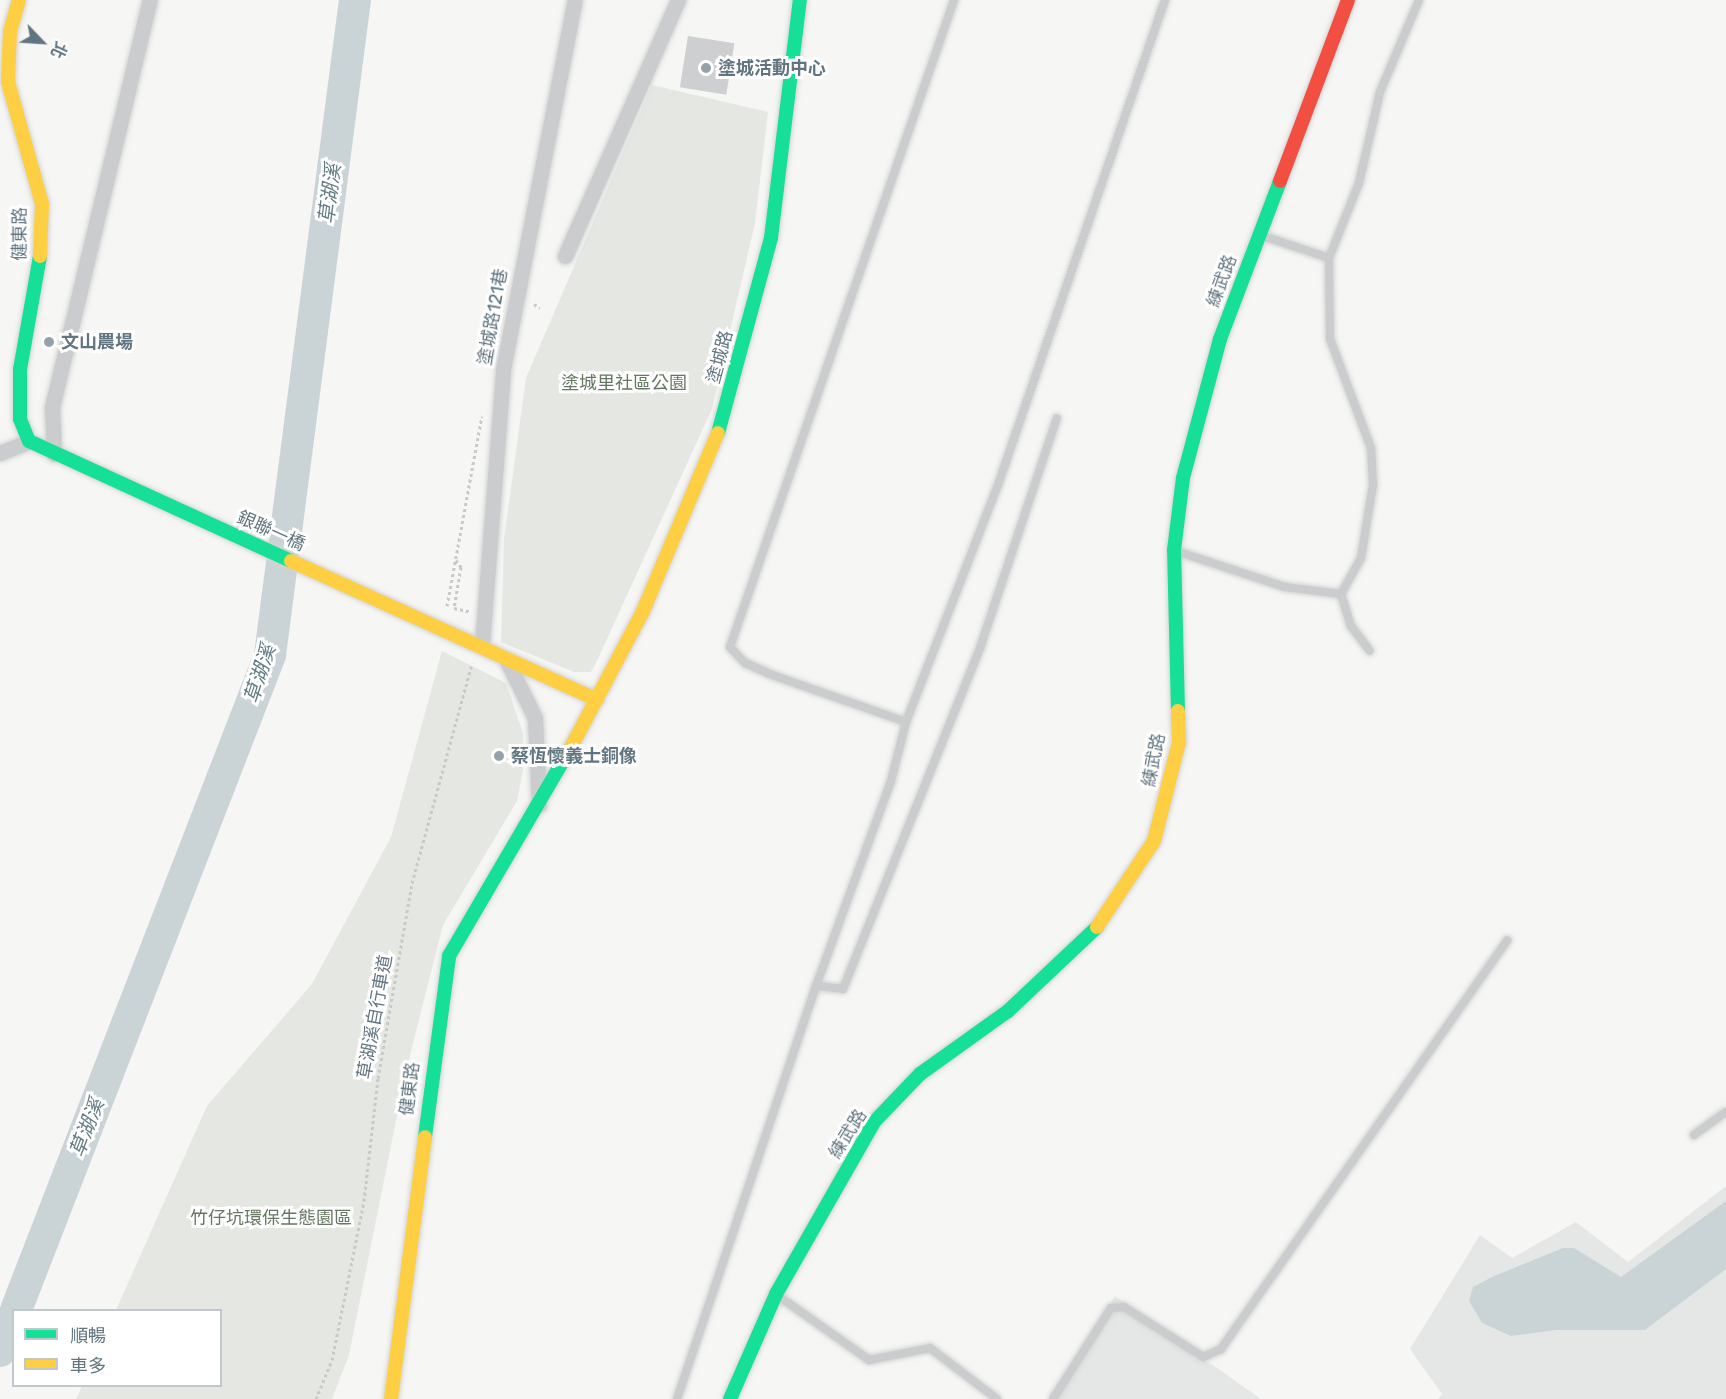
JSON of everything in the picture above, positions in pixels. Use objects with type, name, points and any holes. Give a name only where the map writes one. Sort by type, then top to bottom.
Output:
[{"type":"street","name":"健東路","points":[[19,0],[10,32],[8,82],[42,204],[39,280],[20,380],[20,419],[29,441]]},
{"type":"street","points":[[0,453],[29,441],[54,454],[52,407],[150,0]]},
{"type":"street","name":"塗城路121巷","points":[[478,643],[503,369],[575,0]]},
{"type":"street","points":[[564,256],[678,0]]},
{"type":"street","name":"塗城路","points":[[597,700],[683,521],[736,377],[771,238],[800,0]]},
{"type":"street","name":"練武路","points":[[730,1399],[776,1294],[874,1122],[920,1074],[1008,1011],[1110,915],[1154,841],[1179,742],[1174,550],[1183,478],[1218,350],[1258,234],[1348,0]]},
{"type":"street","name":"銀聯一橋","points":[[54,454],[478,643]]},
{"type":"street","points":[[478,643],[597,700]]},
{"type":"street","points":[[503,654],[535,718],[539,808]]},
{"type":"street","name":"健東路","points":[[391,1399],[449,956],[481,895],[539,808],[597,700]]},
{"type":"lane","points":[[906,722],[770,674],[745,663],[730,646],[954,0]]},
{"type":"lane","points":[[677,1399],[816,986],[891,781],[906,722],[999,482],[1165,0]]},
{"type":"lane","points":[[1370,651],[1351,626],[1341,594],[1361,558],[1372,476],[1371,448],[1330,339],[1329,258],[1359,183],[1380,92],[1419,0]]},
{"type":"lane","points":[[1258,234],[1329,258]]},
{"type":"lane","points":[[816,986],[843,989],[981,645],[1057,418]]},
{"type":"lane","points":[[1174,550],[1285,587],[1341,594]]},
{"type":"lane","points":[[1053,1399],[1111,1308],[1124,1306],[1203,1357],[1221,1348],[1507,940]]},
{"type":"lane","points":[[1694,1135],[1726,1112]]},
{"type":"lane","points":[[776,1294],[869,1360],[930,1348],[997,1399]]},
{"type":"path","points":[[456,560],[461,567],[454,608],[474,613]]},
{"type":"path","name":"草湖溪自行車道","points":[[316,1399],[332,1360],[364,1201],[378,1078],[412,884],[478,643]]},
{"type":"shaded area","points":[[1726,1186],[1726,1399],[1438,1399],[1442,1394],[1410,1349],[1480,1235],[1512,1258],[1576,1222],[1628,1262]]},
{"type":"shaded area","points":[[1726,1201],[1726,1269],[1645,1330],[1556,1330],[1511,1336],[1482,1323],[1469,1301],[1473,1287],[1563,1248],[1574,1248],[1621,1277]]},
{"type":"shaded area","points":[[1115,1296],[1261,1399],[1054,1399]]},
{"type":"green space","name":"塗城里社區公園","points":[[652,85],[768,112],[755,223],[712,409],[596,663],[591,672],[574,672],[501,642],[504,539],[526,378]]},
{"type":"green space","name":"竹仔坑環保生態園區","points":[[442,651],[506,683],[523,733],[523,770],[517,801],[443,925],[406,1071],[349,1355],[332,1399],[76,1399],[82,1387],[222,1387],[222,1309],[116,1309],[207,1106],[312,984],[391,837]]},
{"type":"building","name":"塗城活動中心","points":[[688,36],[734,43],[726,95],[680,87]]},
{"type":"waterway","name":"草湖溪","points":[[16,1309],[270,655],[355,0]]},
{"type":"waterway","name":"草湖溪","points":[[0,1351],[12,1321]]},
{"type":"traffic: fast","points":[[718,433],[771,238],[800,0]]},
{"type":"traffic: fast","points":[[1178,711],[1174,550],[1183,478],[1220,339],[1280,181]]},
{"type":"traffic: fast","points":[[40,256],[20,369],[20,419],[29,441],[291,561]]},
{"type":"traffic: fast","points":[[425,1137],[449,956],[569,751]]},
{"type":"traffic: fast","points":[[730,1399],[776,1294],[874,1122],[920,1074],[1008,1011],[1097,927]]},
{"type":"traffic: slow","points":[[19,0],[10,32],[8,82],[42,204],[40,256]]},
{"type":"traffic: slow","points":[[569,751],[643,611],[718,433]]},
{"type":"traffic: slow","points":[[291,561],[597,700]]},
{"type":"traffic: slow","points":[[1097,927],[1154,841],[1179,742],[1178,711]]},
{"type":"traffic: slow","points":[[391,1399],[425,1137]]},
{"type":"traffic: jam","points":[[1280,181],[1348,0]]},
{"type":"place","name":"塗城活動中心","points":[[706,68]]},
{"type":"place","name":"文山農場","points":[[49,342]]},
{"type":"place","name":"蔡恆懷義士銅像","points":[[499,756]]}]
